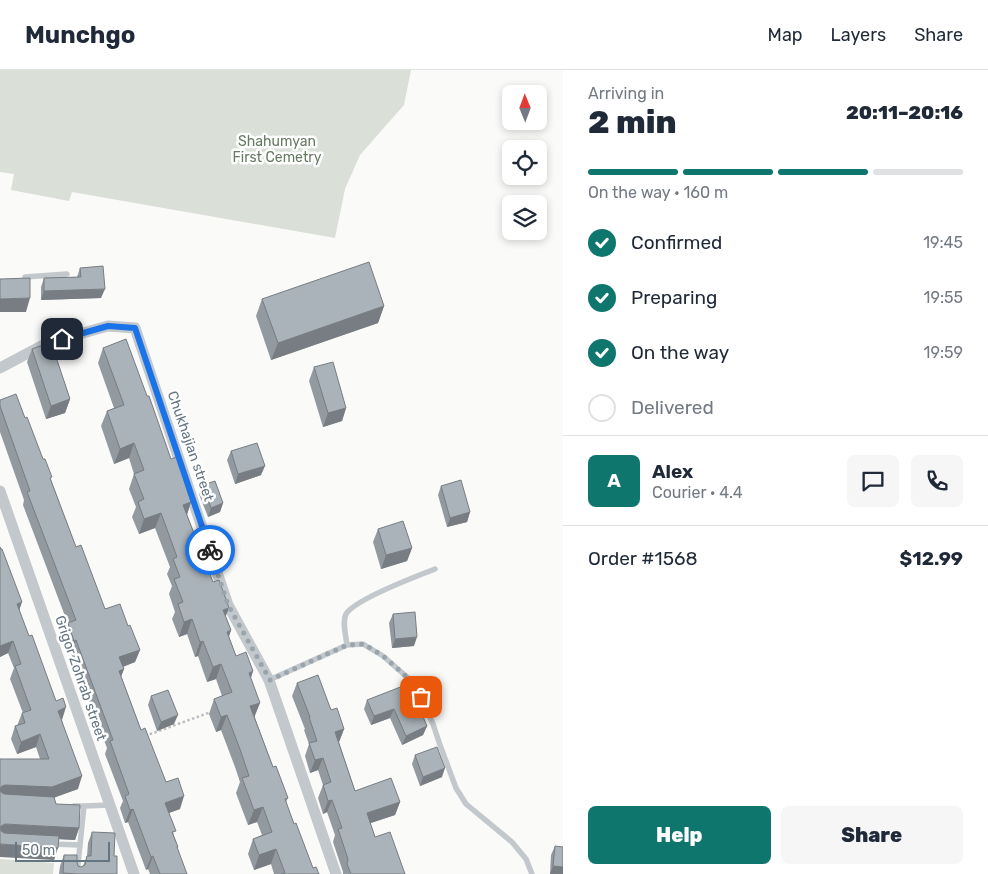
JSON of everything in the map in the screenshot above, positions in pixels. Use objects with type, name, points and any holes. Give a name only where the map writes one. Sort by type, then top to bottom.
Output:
[{"type":"street","name":"Chukhajian street","points":[[0,368],[47,343],[108,326],[135,328],[228,605],[270,680],[336,874]]},
{"type":"street","name":"Grigor Zohrab street","points":[[0,491],[134,874]]},
{"type":"lane","points":[[17,284],[26,284],[25,277],[67,274]]},
{"type":"lane","points":[[347,645],[346,615],[352,607],[373,595],[435,569]]},
{"type":"lane","points":[[270,680],[347,645],[364,644],[383,656],[415,684],[434,724],[456,788],[466,804],[512,842],[526,859],[532,874]]},
{"type":"lane","points":[[65,806],[110,805]]},
{"type":"lane","points":[[77,874],[84,806]]},
{"type":"lane","points":[[50,844],[80,845]]},
{"type":"path","points":[[138,739],[219,709]]},
{"type":"green space","name":"Shahumyan First Cemetry","points":[[0,70],[411,70],[404,105],[360,155],[345,189],[335,238],[72,192],[69,201],[11,190],[14,174],[0,172]]},
{"type":"green space","points":[[0,859],[54,863],[53,874],[0,874]]},
{"type":"building","points":[[369,262],[384,306],[278,343],[262,299]]},
{"type":"building","points":[[103,266],[105,289],[44,291],[44,278],[81,277],[80,268]]},
{"type":"building","points":[[30,278],[30,298],[0,299],[0,279]]},
{"type":"building","points":[[126,339],[147,396],[149,396],[171,459],[177,457],[191,502],[183,505],[213,582],[219,580],[229,608],[223,610],[231,630],[227,632],[236,656],[246,652],[253,671],[249,673],[260,703],[250,706],[273,767],[276,766],[288,798],[285,799],[294,824],[296,823],[313,868],[316,867],[319,874],[281,874],[285,873],[276,849],[259,855],[253,839],[272,832],[263,807],[254,810],[242,778],[249,776],[241,752],[227,715],[221,717],[214,699],[232,692],[221,664],[213,667],[203,641],[200,642],[192,619],[184,622],[178,604],[183,602],[174,579],[180,577],[173,559],[177,557],[161,513],[144,519],[138,502],[144,499],[134,474],[144,470],[134,443],[120,449],[107,411],[124,405],[103,348]]},
{"type":"building","points":[[51,342],[70,399],[51,406],[32,349]]},
{"type":"building","points":[[333,362],[346,408],[328,413],[314,367]]},
{"type":"building","points":[[16,394],[43,459],[45,459],[52,477],[50,478],[76,547],[81,545],[105,609],[120,604],[140,650],[119,657],[124,669],[119,671],[141,730],[145,728],[166,782],[178,778],[184,796],[165,803],[176,831],[172,832],[187,874],[160,874],[153,856],[151,857],[133,809],[130,810],[125,796],[129,794],[110,741],[113,740],[68,623],[76,620],[27,492],[30,491],[0,406],[0,400]]},
{"type":"building","points":[[257,443],[265,466],[238,474],[231,451]]},
{"type":"building","points":[[461,480],[470,512],[450,518],[441,486]]},
{"type":"building","points":[[215,481],[223,503],[211,508],[203,485]]},
{"type":"building","points":[[403,521],[412,548],[386,555],[378,529]]},
{"type":"building","points":[[0,547],[22,602],[17,604],[29,636],[32,635],[56,701],[63,698],[66,707],[58,711],[82,776],[52,787],[5,785],[0,789],[0,759],[49,759],[40,734],[21,742],[15,726],[25,723],[22,713],[31,710],[15,666],[21,664],[13,641],[0,646]]},
{"type":"building","points":[[415,612],[417,637],[395,639],[393,614]]},
{"type":"building","points":[[318,675],[331,710],[337,708],[344,729],[335,732],[355,791],[391,778],[400,802],[367,813],[375,837],[390,832],[405,874],[351,874],[338,829],[342,828],[332,800],[328,801],[323,785],[331,782],[323,758],[315,760],[309,743],[317,741],[297,683]]},
{"type":"building","points":[[403,686],[411,708],[418,705],[427,726],[406,736],[394,709],[374,716],[367,700]]},
{"type":"building","points":[[168,690],[178,715],[161,722],[151,696]]},
{"type":"building","points":[[437,747],[445,768],[423,777],[415,755]]},
{"type":"building","points":[[0,789],[4,794],[54,797],[56,804],[80,805],[79,828],[5,824],[1,826],[0,830]]},
{"type":"building","points":[[0,830],[4,833],[59,836],[58,848],[0,844]]},
{"type":"building","points":[[92,832],[115,833],[114,856],[117,856],[117,874],[63,873],[64,855],[77,855],[78,866],[85,865],[87,856],[91,856]]},
{"type":"building","points":[[555,846],[563,847],[563,867],[553,866]]},
{"type":"way so far","points":[[210,550],[228,605],[270,680],[347,645],[364,644],[383,656],[415,684],[421,697]]},
{"type":"route","points":[[62,339],[108,326],[135,328],[210,550]]}]
